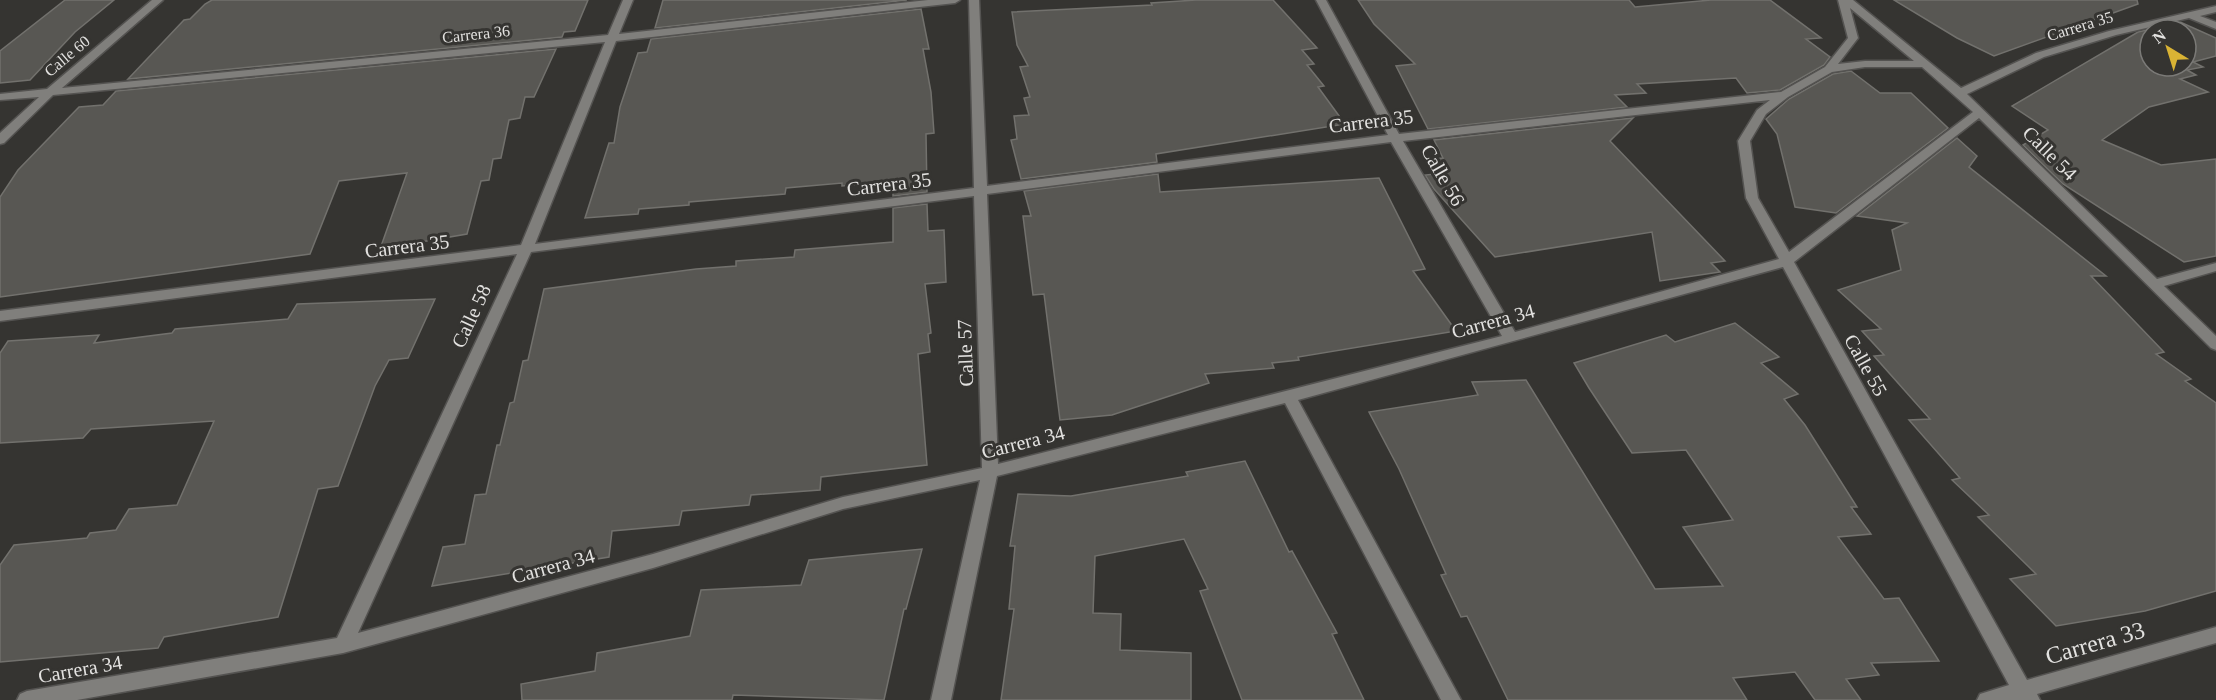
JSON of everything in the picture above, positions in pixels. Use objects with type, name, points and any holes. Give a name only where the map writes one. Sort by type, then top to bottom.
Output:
[{"type":"street","name":"Calle 60","points":[[0,140],[50,92],[158,0]]},
{"type":"street","name":"Calle 58","points":[[343,645],[525,251],[615,38],[628,0]]},
{"type":"street","name":"Carrera 36","points":[[0,97],[615,38],[955,0]]},
{"type":"street","name":"Calle 57","points":[[941,700],[990,472],[975,0]]},
{"type":"street","name":"Calle 56","points":[[1321,0],[1395,138],[1511,339]]},
{"type":"street","name":"Calle 54","points":[[1845,0],[1927,64],[1980,111],[2216,345]]},
{"type":"street","name":"Calle 55","points":[[1829,69],[1853,38],[1845,0]]},
{"type":"street","name":"Carrera 35","points":[[1960,93],[2040,55],[2113,33],[2216,9]]},
{"type":"street","points":[[2189,15],[2216,27]]},
{"type":"street","name":"Calle 55","points":[[1927,64],[1865,64],[1829,69],[1784,95],[1761,112],[1744,141],[1752,198],[1785,262],[2026,695]]},
{"type":"street","name":"Carrera 35","points":[[0,316],[525,251],[1395,138],[1784,95]]},
{"type":"street","name":"Carrera 34","points":[[27,700],[343,645],[654,561],[843,503],[990,472],[1289,397],[1511,339],[1785,262],[1980,111]]},
{"type":"street","points":[[2154,284],[2216,267]]},
{"type":"street","points":[[1289,397],[1450,700]]},
{"type":"street","name":"Carrera 33","points":[[1988,700],[2026,695],[2216,635]]},
{"type":"building","points":[[65,0],[114,0],[75,32],[30,80],[0,83],[0,51]]},
{"type":"building","points":[[212,0],[588,0],[575,31],[564,32],[562,37],[128,79],[184,20],[190,19]]},
{"type":"building","points":[[663,0],[907,0],[655,28]]},
{"type":"building","points":[[1196,0],[1273,0],[1317,48],[1302,50],[1314,64],[1307,65],[1324,86],[1318,87],[1345,124],[1156,154],[1157,162],[1021,179],[1011,140],[1017,139],[1014,116],[1029,115],[1024,98],[1030,97],[1020,67],[1028,66],[1017,45],[1012,12],[1152,5],[1151,3]]},
{"type":"building","points":[[1358,0],[1629,0],[1635,7],[1711,0],[1770,0],[1821,38],[1806,39],[1830,57],[1824,65],[1780,90],[1747,93],[1736,78],[1637,84],[1646,93],[1615,95],[1627,107],[1428,129],[1396,66],[1415,64],[1374,24]]},
{"type":"building","points":[[1894,0],[2137,0],[2138,4],[1994,56],[1957,38]]},
{"type":"building","points":[[921,9],[929,49],[923,49],[931,92],[934,133],[926,134],[927,192],[893,196],[893,182],[842,186],[842,183],[786,188],[785,194],[689,202],[689,205],[639,209],[638,214],[585,218],[609,143],[614,143],[620,107],[638,53],[647,52],[651,39]]},
{"type":"building","points":[[2198,30],[2216,38],[2216,56],[2198,61]]},
{"type":"building","points":[[2138,32],[2138,78],[2184,78],[2180,79],[2208,92],[2149,107],[2102,140],[2161,165],[2216,159],[2216,256],[2184,262],[2063,184],[2023,145],[2048,130],[2012,106]]},
{"type":"building","points":[[556,49],[534,97],[525,97],[520,118],[509,120],[501,158],[493,159],[489,180],[481,181],[467,234],[380,249],[407,173],[339,181],[310,254],[0,297],[0,197],[18,170],[79,107],[103,105],[116,91]]},
{"type":"building","points":[[1851,71],[1880,93],[1911,93],[1948,128],[1836,213],[1795,207],[1777,134],[1766,119],[1789,99],[1833,74]]},
{"type":"building","points":[[1633,118],[1610,141],[1725,261],[1711,263],[1720,272],[1660,281],[1652,232],[1495,257],[1434,189],[1425,175],[1445,173],[1433,159],[1443,158],[1434,140]]},
{"type":"building","points":[[1957,138],[1977,156],[1969,167],[2106,276],[2091,276],[2164,352],[2156,354],[2191,379],[2185,381],[2216,403],[2216,591],[2145,611],[2056,626],[2010,579],[2036,574],[1978,517],[1989,515],[1952,480],[1960,478],[1909,420],[1930,419],[1874,356],[1884,355],[1862,331],[1881,329],[1838,290],[1901,270],[1892,230],[1907,223],[1857,216]]},
{"type":"building","points":[[1158,174],[1160,192],[1379,178],[1425,269],[1413,271],[1456,331],[1298,357],[1299,360],[1272,363],[1274,368],[1205,374],[1209,383],[1112,415],[1060,420],[1044,294],[1033,295],[1023,216],[1031,216],[1024,191]]},
{"type":"building","points":[[927,204],[928,231],[944,230],[946,282],[925,284],[931,333],[928,334],[930,352],[918,354],[927,465],[821,477],[820,490],[751,495],[749,505],[682,511],[679,525],[612,531],[609,557],[432,586],[443,547],[465,544],[475,495],[486,494],[497,445],[500,445],[510,403],[514,402],[523,361],[528,360],[544,289],[736,266],[736,261],[794,257],[795,250],[893,242],[893,208]]},
{"type":"building","points":[[435,299],[408,358],[389,360],[375,386],[338,486],[318,489],[278,617],[164,637],[158,648],[0,662],[0,565],[14,545],[87,538],[90,533],[116,530],[129,509],[177,505],[214,421],[91,429],[83,438],[0,443],[0,353],[8,341],[99,335],[94,343],[172,333],[175,329],[288,319],[297,304]]},
{"type":"building","points":[[1735,323],[1779,357],[1761,363],[1798,394],[1784,399],[1805,425],[1857,507],[1851,507],[1871,534],[1838,537],[1884,599],[1899,598],[1939,661],[1871,663],[1879,675],[1846,679],[1861,700],[1815,700],[1795,672],[1733,678],[1747,700],[1508,700],[1467,616],[1461,617],[1441,575],[1446,574],[1399,469],[1369,412],[1478,395],[1472,382],[1526,380],[1655,589],[1723,586],[1683,527],[1733,520],[1686,450],[1632,453],[1574,363],[1666,335],[1675,342]]},
{"type":"building","points":[[1245,461],[1289,552],[1292,551],[1337,633],[1332,634],[1364,700],[1242,700],[1200,591],[1208,589],[1184,539],[1095,556],[1093,613],[1121,614],[1120,650],[1191,653],[1191,700],[1001,700],[1014,609],[1009,609],[1015,546],[1010,546],[1018,494],[1071,496],[1188,476],[1186,472]]},
{"type":"building","points":[[922,549],[906,609],[904,609],[884,700],[733,695],[732,700],[522,700],[521,684],[595,671],[597,653],[690,636],[701,590],[801,585],[809,560]]}]
